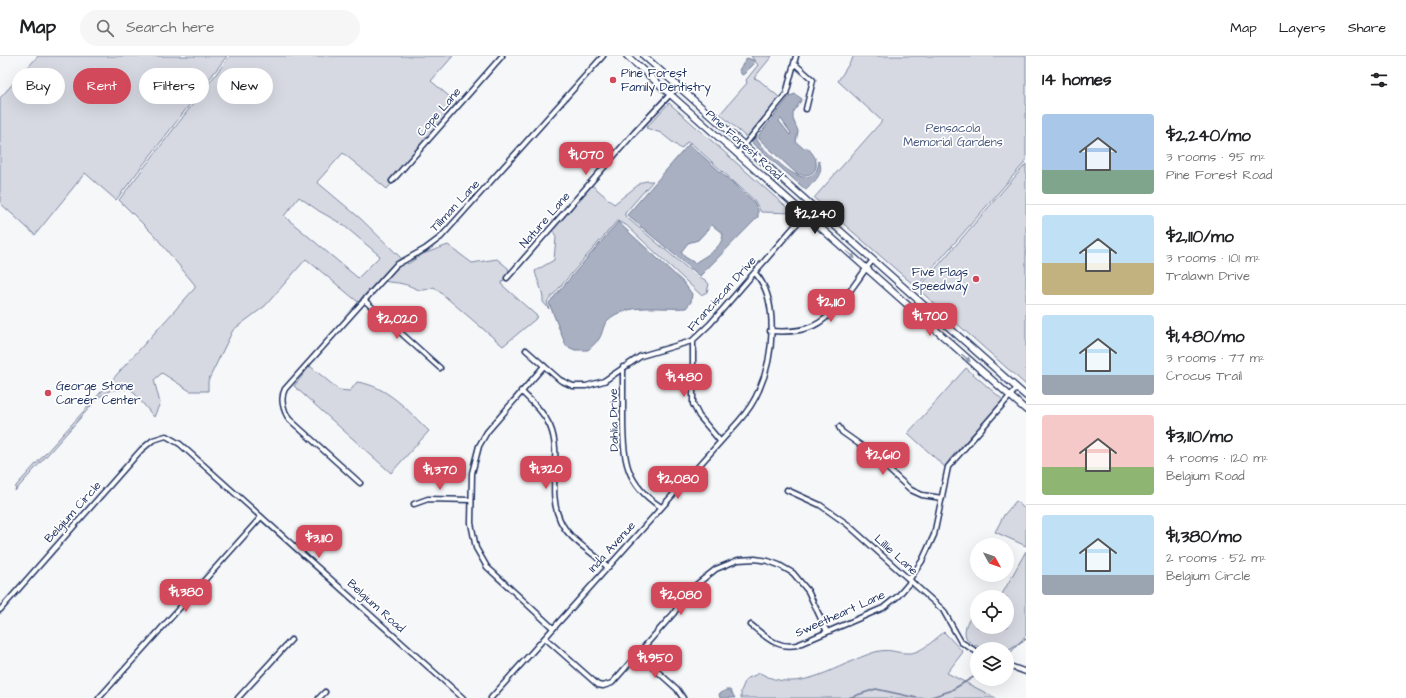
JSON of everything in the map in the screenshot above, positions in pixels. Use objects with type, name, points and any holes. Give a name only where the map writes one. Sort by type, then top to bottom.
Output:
[{"type":"main road","name":"Pine Forest Road","points":[[627,56],[1026,410]]},
{"type":"main road","name":"Pine Forest Road","points":[[644,56],[1026,396]]},
{"type":"main road","points":[[885,285],[892,277]]},
{"type":"main road","points":[[955,348],[962,340]]},
{"type":"street","name":"Cope Lane","points":[[392,181],[502,56]]},
{"type":"street","name":"Tillman Lane","points":[[360,483],[289,419],[284,412],[283,404],[285,389],[396,265],[425,249],[441,238],[603,56]]},
{"type":"street","points":[[737,154],[786,94],[796,56]]},
{"type":"street","points":[[795,64],[813,80],[806,109]]},
{"type":"street","name":"Nature Lane","points":[[507,278],[634,133],[678,86]]},
{"type":"street","name":"Franciscan Drive","points":[[526,350],[560,380],[580,387],[591,386],[604,381],[623,367],[646,354],[693,341],[755,273],[812,206]]},
{"type":"street","points":[[770,331],[806,329],[820,322],[840,303],[873,260]]},
{"type":"street","name":"Inda Avenue","points":[[491,698],[744,415],[759,390],[768,360],[771,313],[768,298],[761,280],[755,273]]},
{"type":"street","points":[[364,300],[440,368]]},
{"type":"street","points":[[693,341],[693,404],[699,416],[720,441]]},
{"type":"street","points":[[544,366],[487,432],[479,446],[472,473],[472,533],[480,558],[496,577],[554,628]]},
{"type":"street","name":"Dahlia Drive","points":[[623,367],[625,459],[630,474],[638,487],[647,497],[661,507]]},
{"type":"street","name":"Sweetheart Lane","points":[[752,625],[769,640],[785,646],[800,644],[883,608],[898,596],[910,580],[931,544],[938,522],[945,474],[950,463],[1017,388]]},
{"type":"street","points":[[521,391],[542,413],[552,430],[554,441],[554,504],[560,521],[576,540],[596,555],[607,567]]},
{"type":"street","points":[[839,427],[842,432],[866,449],[911,490],[922,496],[942,498]]},
{"type":"street","name":"Belgium Road","points":[[166,436],[180,444],[463,698]]},
{"type":"street","name":"Belgium Circle","points":[[0,610],[141,450],[153,440],[166,436]]},
{"type":"street","name":"Lillie Lane","points":[[787,490],[820,505],[838,517],[945,612],[961,642],[970,648]]},
{"type":"street","points":[[414,504],[428,499],[471,500]]},
{"type":"street","points":[[99,698],[261,517]]},
{"type":"street","points":[[545,638],[598,685],[603,686],[612,683],[674,613],[687,592],[716,569],[728,563],[743,559],[755,559],[775,563],[797,576],[811,596],[827,632]]},
{"type":"street","points":[[238,698],[291,640]]},
{"type":"street","points":[[638,654],[677,689],[683,698]]},
{"type":"street","points":[[1014,668],[1026,672]]},
{"type":"street","points":[[319,698],[325,692]]},
{"type":"green space","points":[[38,56],[227,56],[209,79],[209,68],[139,68],[139,104],[190,104],[116,200],[85,173],[35,235],[0,203],[0,98],[12,85],[12,104],[65,104],[65,68],[27,68]]},
{"type":"green space","points":[[230,56],[453,56],[431,81],[457,103],[389,181],[392,183],[387,189],[343,153],[317,182],[361,219],[401,258],[391,266],[358,302],[306,259],[265,306],[233,330],[208,381],[208,391],[190,391],[162,373],[154,380],[160,403],[154,417],[131,389],[111,390],[99,397],[15,491],[16,486],[195,288],[195,285],[155,236],[119,200],[193,104],[209,104],[209,83],[217,73],[217,104],[273,104],[273,68],[221,68]],"holes":[[[299,197],[319,211],[342,224],[380,256],[358,278],[284,216]]]},
{"type":"green space","points":[[751,56],[772,56],[754,78],[759,80],[780,98],[747,138],[720,114],[747,83],[746,80],[758,65]]},
{"type":"green space","name":"Pensacola Memorial Gardens","points":[[854,56],[1026,56],[1026,161],[916,287],[814,198],[882,121],[838,81]]},
{"type":"green space","points":[[669,103],[793,213],[761,212],[754,200],[691,143],[687,142],[681,149],[661,133],[646,128]]},
{"type":"green space","name":"Five Flags Speedway","points":[[1026,164],[1026,385],[918,289]]},
{"type":"green space","points":[[653,181],[625,213],[625,216],[699,278],[704,279],[709,284],[707,292],[701,295],[626,225],[617,221],[547,302],[549,309],[543,302],[535,271],[554,260],[556,237],[553,230],[592,185],[614,204],[642,182]]},
{"type":"green space","points":[[448,245],[472,263],[497,259],[508,268],[509,272],[501,284],[538,317],[503,346],[434,287],[420,290],[401,283],[384,281],[405,261],[408,264],[423,254]]},
{"type":"green space","points":[[310,366],[339,390],[350,391],[357,382],[368,384],[388,394],[397,400],[429,431],[391,473],[294,386]]},
{"type":"green space","points":[[966,368],[1003,400],[950,459],[945,467],[908,433]]},
{"type":"green space","points":[[1016,501],[1026,510],[1026,546],[1014,541],[1014,538],[1008,538],[995,532],[1004,515]]},
{"type":"green space","points":[[1026,551],[1026,635],[1014,649],[1014,642],[970,642],[967,640],[965,634],[966,625],[970,618],[970,634],[1014,634],[1014,590],[1004,590],[1009,582],[1014,582],[1014,573]]},
{"type":"green space","points":[[944,632],[963,652],[947,673],[996,698],[741,698],[741,691],[746,679],[760,673],[775,679],[789,681],[804,680],[818,676],[875,652],[889,651],[913,653],[927,646]]},
{"type":"water","points":[[747,58],[753,60],[754,64],[742,75],[739,70]]},
{"type":"water","points":[[795,94],[802,99],[793,113],[793,119],[798,131],[796,142],[803,148],[808,148],[816,160],[815,169],[811,174],[807,175],[797,174],[759,139],[759,135],[790,96]],"holes":[[[781,119],[791,133],[790,135],[779,121]]]},
{"type":"water","points":[[757,135],[757,140],[761,146],[784,167],[798,176],[804,177],[812,175],[817,170],[819,161],[821,169],[818,177],[806,190],[751,142]]},
{"type":"water","points":[[689,144],[753,201],[758,210],[758,217],[700,276],[627,215]],"holes":[[[712,225],[723,234],[717,248],[695,263],[685,257],[681,252],[688,243],[698,240]]]},
{"type":"water","points":[[618,222],[684,283],[692,294],[691,302],[686,308],[645,308],[616,314],[606,322],[599,339],[588,350],[575,350],[566,346],[549,303]]},
{"type":"water","points":[[726,690],[730,690],[735,698],[720,698],[719,694]]},
{"type":"waterway","points":[[1014,647],[1026,639]]},
{"type":"waterway","points":[[928,698],[950,691],[970,679]]},
{"type":"waterway","points":[[848,698],[876,689],[917,698]]},
{"type":"place","name":"Pine Forest Family Dentistry","points":[[613,80]]},
{"type":"place","name":"Five Flags Speedway","points":[[976,279]]},
{"type":"place","name":"George Stone Career Center","points":[[48,393]]}]
